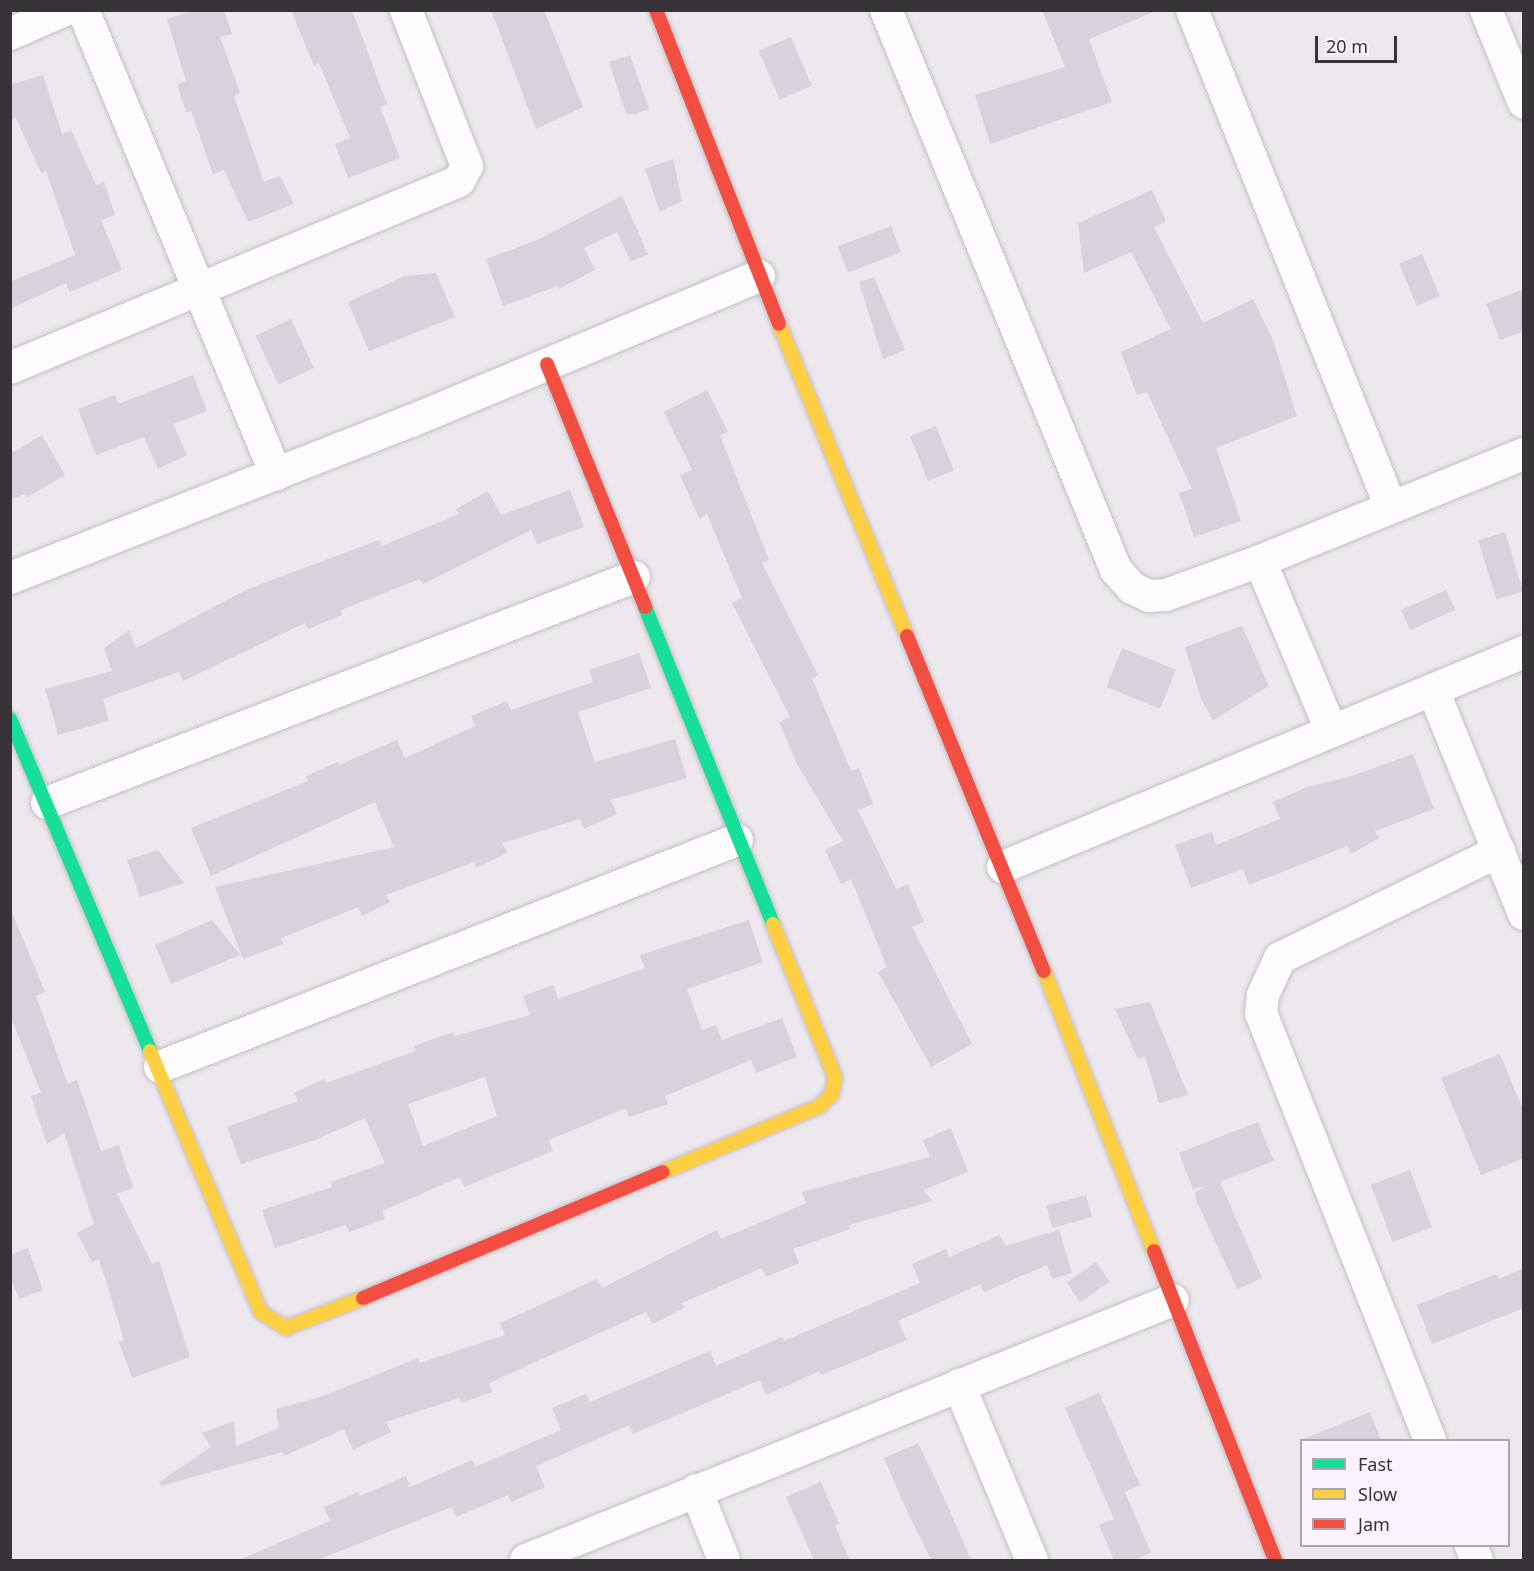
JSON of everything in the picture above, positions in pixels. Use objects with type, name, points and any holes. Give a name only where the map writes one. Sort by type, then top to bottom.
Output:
[{"type":"street","points":[[10,34],[65,10]]},
{"type":"street","points":[[83,10],[197,289],[276,474]]},
{"type":"street","points":[[10,368],[197,289],[450,187],[465,176],[467,166],[406,10]]},
{"type":"street","points":[[656,10],[759,276],[1003,867],[1275,1560]]},
{"type":"street","points":[[886,10],[1116,570],[1132,588],[1149,596],[1167,595],[1260,561],[1390,505],[1524,454]]},
{"type":"street","points":[[1192,10],[1390,505]]},
{"type":"street","points":[[1486,10],[1524,102]]},
{"type":"street","points":[[10,578],[276,474],[759,276]]},
{"type":"street","points":[[10,718],[160,1067],[261,1312],[286,1328],[302,1324],[825,1101],[835,1086],[835,1077],[737,840],[634,577],[547,364]]},
{"type":"street","points":[[1260,561],[1331,730]]},
{"type":"street","points":[[47,803],[634,577]]},
{"type":"street","points":[[1003,867],[1524,652]]},
{"type":"street","points":[[1433,690],[1524,914]]},
{"type":"street","points":[[160,1067],[737,840]]},
{"type":"street","points":[[1430,1439],[1261,1014],[1263,995],[1280,958],[1498,851]]},
{"type":"street","points":[[526,1560],[1173,1300]]},
{"type":"street","points":[[959,1385],[1032,1560]]},
{"type":"street","points":[[696,1490],[724,1560]]},
{"type":"building","points":[[195,10],[224,10],[232,34],[220,37],[240,93],[234,96],[264,182],[280,176],[294,204],[248,222],[224,170],[213,174],[191,111],[186,112],[177,84],[186,81],[167,19]]},
{"type":"building","points":[[291,10],[352,10],[387,104],[380,107],[400,158],[348,178],[335,144],[350,138],[319,63],[314,66]]},
{"type":"building","points":[[491,10],[544,10],[583,107],[536,129]]},
{"type":"building","points":[[1042,10],[1156,11],[1089,39],[1112,102],[990,144],[975,95],[1065,67]]},
{"type":"building","points":[[791,37],[812,86],[779,99],[759,51]]},
{"type":"building","points":[[630,55],[649,109],[635,114],[626,114],[609,62]]},
{"type":"building","points":[[43,75],[62,134],[71,130],[96,185],[104,182],[115,215],[101,220],[122,270],[70,292],[66,283],[10,309],[10,282],[75,255],[46,171],[41,173],[16,118],[10,120],[10,85]]},
{"type":"building","points":[[673,159],[682,201],[660,212],[645,169]]},
{"type":"building","points":[[1152,190],[1166,221],[1154,227],[1203,323],[1253,299],[1273,340],[1297,416],[1216,448],[1241,521],[1194,537],[1179,493],[1192,489],[1147,392],[1137,395],[1121,352],[1171,329],[1131,252],[1084,273],[1078,223]]},
{"type":"building","points":[[622,196],[648,254],[631,262],[617,232],[584,248],[595,270],[559,289],[558,286],[503,306],[486,259],[535,241]]},
{"type":"building","points":[[891,226],[901,252],[848,273],[838,246]]},
{"type":"building","points":[[1422,254],[1440,296],[1417,306],[1399,264]]},
{"type":"building","points":[[436,273],[455,317],[369,351],[348,302],[405,276]]},
{"type":"building","points":[[874,277],[905,350],[883,359],[859,282]]},
{"type":"building","points":[[1524,289],[1524,331],[1500,340],[1486,304]]},
{"type":"building","points":[[291,319],[314,368],[278,384],[256,335]]},
{"type":"building","points":[[193,375],[207,411],[173,424],[187,455],[158,469],[144,437],[96,455],[78,409],[115,395],[118,404]]},
{"type":"building","points":[[707,390],[728,432],[720,435],[769,560],[762,563],[818,675],[812,678],[851,771],[859,768],[873,804],[858,810],[896,889],[908,884],[924,922],[912,927],[972,1044],[931,1067],[878,972],[887,967],[851,879],[841,884],[825,850],[843,841],[797,764],[779,722],[790,717],[732,603],[742,598],[707,514],[699,518],[680,475],[692,470],[664,412]]},
{"type":"building","points":[[936,426],[954,471],[928,481],[910,436]]},
{"type":"building","points":[[42,435],[65,475],[26,498],[25,494],[10,500],[10,454]]},
{"type":"building","points":[[570,490],[584,527],[537,544],[531,530],[423,584],[420,579],[341,610],[342,615],[308,629],[305,623],[183,681],[179,672],[103,699],[109,721],[58,735],[45,689],[112,671],[104,648],[129,630],[136,648],[248,589],[379,540],[382,546],[459,514],[456,509],[488,491],[501,515]]},
{"type":"building","points":[[1505,532],[1523,591],[1496,599],[1478,540]]},
{"type":"building","points":[[1446,590],[1455,610],[1410,630],[1401,610]]},
{"type":"building","points":[[1242,626],[1269,686],[1213,720],[1201,699],[1185,647]]},
{"type":"building","points":[[1122,648],[1176,670],[1160,709],[1106,687]]},
{"type":"building","points":[[639,653],[651,688],[578,712],[595,762],[675,739],[687,778],[611,800],[617,814],[584,829],[580,819],[502,843],[507,853],[476,868],[474,862],[386,895],[390,902],[362,916],[358,907],[281,938],[283,944],[243,959],[215,887],[394,847],[375,802],[211,876],[191,828],[308,781],[306,776],[338,762],[339,765],[397,740],[405,758],[475,726],[471,716],[507,701],[511,710],[593,682],[589,670]]},
{"type":"building","points":[[1413,754],[1434,809],[1375,831],[1379,838],[1351,854],[1347,846],[1249,885],[1243,869],[1191,888],[1175,845],[1212,832],[1216,845],[1280,819],[1273,802],[1310,786],[1349,777]]},
{"type":"building","points":[[158,850],[184,883],[140,897],[127,860]]},
{"type":"building","points":[[11,910],[45,992],[36,996],[68,1084],[77,1080],[101,1151],[119,1145],[133,1188],[117,1194],[152,1264],[159,1261],[190,1357],[132,1378],[119,1342],[124,1340],[99,1259],[92,1262],[77,1233],[94,1224],[64,1133],[47,1144],[31,1096],[41,1093],[10,1015]]},
{"type":"building","points":[[212,920],[240,955],[171,984],[155,945]]},
{"type":"building","points":[[749,920],[763,962],[687,989],[702,1030],[716,1025],[722,1040],[782,1018],[797,1057],[756,1073],[751,1060],[665,1096],[668,1104],[629,1117],[626,1108],[549,1140],[553,1151],[464,1187],[460,1177],[382,1211],[385,1219],[349,1232],[346,1225],[275,1248],[262,1210],[332,1187],[331,1182],[385,1163],[365,1118],[315,1140],[241,1164],[227,1127],[298,1101],[294,1093],[324,1079],[326,1083],[416,1051],[414,1046],[453,1032],[455,1036],[530,1015],[523,996],[553,985],[558,999],[645,968],[640,955]],"holes":[[[485,1077],[497,1116],[423,1146],[408,1104]]]},
{"type":"building","points":[[1150,1002],[1188,1095],[1159,1103],[1145,1056],[1138,1059],[1115,1009]]},
{"type":"building","points":[[1500,1054],[1524,1112],[1524,1158],[1481,1175],[1441,1078]]},
{"type":"building","points":[[1258,1122],[1274,1161],[1220,1182],[1262,1278],[1237,1289],[1197,1202],[1195,1193],[1204,1186],[1193,1189],[1179,1153]]},
{"type":"building","points":[[951,1128],[968,1172],[923,1190],[933,1201],[849,1225],[850,1229],[793,1249],[799,1263],[766,1277],[762,1268],[682,1303],[684,1308],[653,1324],[646,1312],[489,1383],[492,1392],[461,1403],[459,1398],[386,1422],[391,1432],[353,1450],[344,1429],[284,1456],[283,1452],[161,1486],[159,1482],[211,1447],[202,1433],[234,1421],[236,1446],[279,1428],[276,1409],[320,1397],[418,1358],[420,1363],[505,1335],[500,1323],[597,1279],[602,1288],[717,1230],[721,1239],[806,1203],[802,1192],[930,1157],[923,1140]]},
{"type":"building","points":[[1410,1170],[1432,1227],[1393,1242],[1371,1185]]},
{"type":"building","points":[[1086,1195],[1092,1217],[1052,1228],[1046,1206]]},
{"type":"building","points":[[1059,1230],[1072,1273],[1052,1279],[1047,1265],[984,1292],[981,1284],[898,1321],[907,1340],[821,1375],[820,1371],[766,1395],[760,1380],[633,1434],[629,1425],[536,1466],[545,1487],[511,1502],[508,1495],[456,1517],[452,1507],[317,1560],[239,1560],[330,1521],[324,1507],[358,1492],[360,1496],[406,1476],[410,1487],[472,1460],[475,1467],[561,1430],[552,1408],[586,1394],[590,1402],[710,1351],[716,1366],[782,1337],[784,1341],[920,1283],[912,1264],[946,1249],[949,1257],[1000,1235],[1005,1246]]},
{"type":"building","points":[[28,1248],[43,1290],[19,1299],[10,1277],[10,1255]]},
{"type":"building","points":[[1096,1262],[1110,1282],[1080,1302],[1067,1283]]},
{"type":"building","points":[[1524,1268],[1524,1308],[1432,1344],[1417,1305],[1496,1274],[1499,1279]]},
{"type":"building","points":[[1099,1393],[1140,1485],[1125,1492],[1151,1553],[1134,1560],[1114,1560],[1099,1525],[1114,1519],[1065,1408]]},
{"type":"building","points":[[1370,1412],[1381,1439],[1303,1439]]},
{"type":"building","points":[[918,1443],[971,1560],[931,1560],[902,1500],[884,1458]]},
{"type":"building","points":[[821,1482],[839,1524],[835,1526],[850,1560],[814,1560],[786,1497]]},
{"type":"traffic: fast","points":[[645,607],[773,924]]},
{"type":"traffic: fast","points":[[10,719],[150,1051]]},
{"type":"traffic: slow","points":[[779,324],[907,636]]},
{"type":"traffic: slow","points":[[663,1172],[820,1106],[832,1094],[835,1077],[773,924]]},
{"type":"traffic: slow","points":[[1044,971],[1154,1251]]},
{"type":"traffic: slow","points":[[150,1051],[261,1312],[286,1328],[363,1298]]},
{"type":"traffic: jam","points":[[656,10],[779,324]]},
{"type":"traffic: jam","points":[[547,364],[645,607]]},
{"type":"traffic: jam","points":[[907,636],[1044,971]]},
{"type":"traffic: jam","points":[[363,1298],[663,1172]]},
{"type":"traffic: jam","points":[[1154,1251],[1275,1560]]}]
